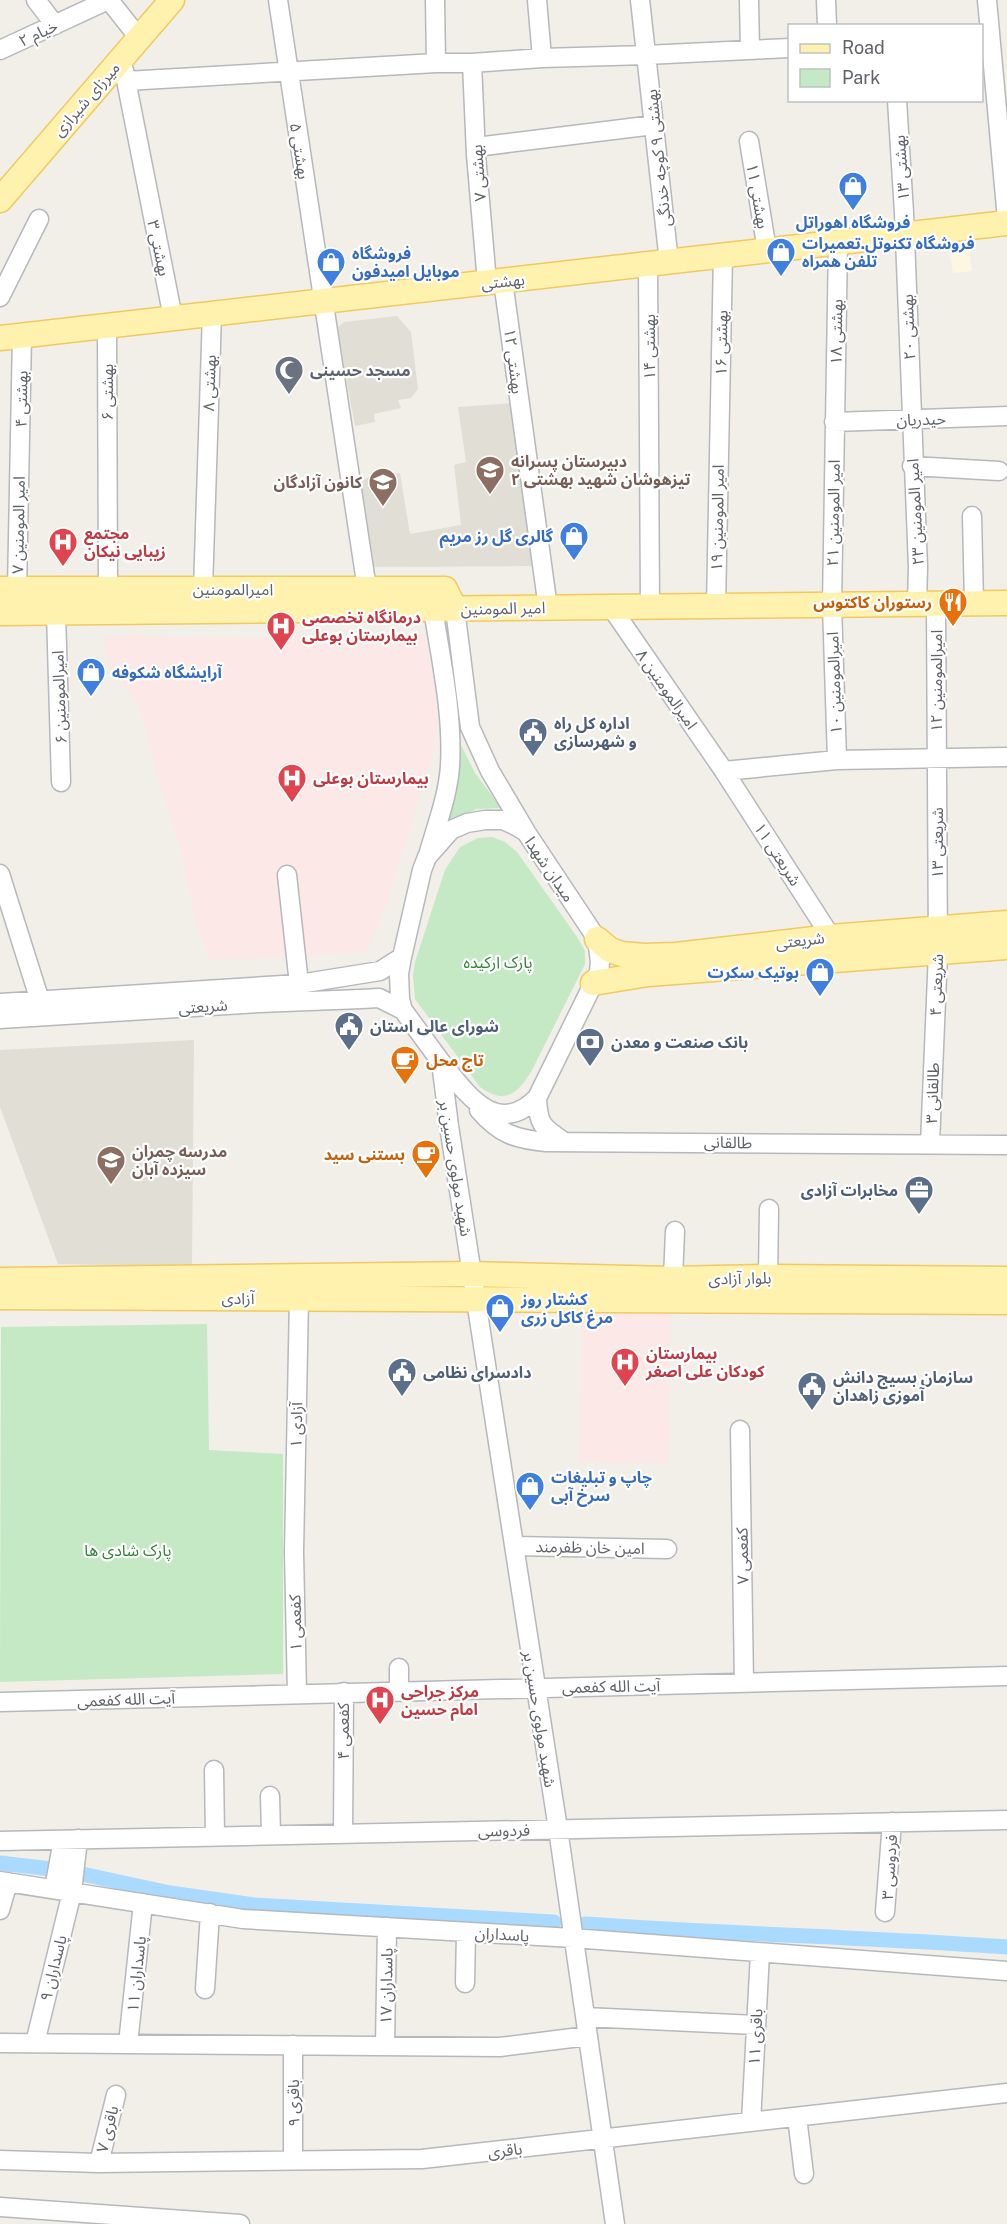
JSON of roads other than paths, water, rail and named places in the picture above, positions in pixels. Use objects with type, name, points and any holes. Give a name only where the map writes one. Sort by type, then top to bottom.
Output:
[{"type":"main road","name":"میرزای شیرازی","points":[[0,200],[172,0]]},
{"type":"main road","name":"بهشتی","points":[[11,337],[905,235],[1007,221]]},
{"type":"main road","name":"امیرالمومنین","points":[[6,595],[108,589],[445,589],[444,609]]},
{"type":"main road","points":[[6,595],[46,613]]},
{"type":"main road","name":"امیر المومنین","points":[[0,613],[1007,603]]},
{"type":"main road","name":"شریعتی","points":[[597,939],[616,952],[646,965],[937,940],[1007,923]]},
{"type":"main road","name":"شریعتی","points":[[593,983],[676,955],[831,937],[937,940],[1007,946]]},
{"type":"main road","name":"بلوار آزادی","points":[[472,1274],[673,1279],[768,1277],[1007,1279]]},
{"type":"main road","name":"آزادی","points":[[0,1280],[472,1274]]},
{"type":"main road","name":"آزادی","points":[[0,1297],[476,1299]]},
{"type":"main road","name":"بلوار آزادی","points":[[476,1299],[1007,1302]]},
{"type":"street","points":[[36,0],[55,25]]},
{"type":"street","points":[[108,0],[139,38]]},
{"type":"street","name":"خیام ۲","points":[[0,50],[108,0]]},
{"type":"street","name":"بهشتی ۵","points":[[278,0],[367,589]]},
{"type":"street","points":[[435,0],[436,63]]},
{"type":"street","points":[[537,0],[542,58]]},
{"type":"street","name":"بهشتی ۹ کوچه خدنگی","points":[[640,0],[654,125],[659,263]]},
{"type":"street","points":[[749,0],[750,50]]},
{"type":"street","points":[[826,0],[827,24]]},
{"type":"street","points":[[987,0],[993,42],[1007,221]]},
{"type":"street","points":[[126,81],[436,63],[788,48]]},
{"type":"street","name":"بهشتی ۳","points":[[121,58],[173,318]]},
{"type":"street","name":"بهشتی ۷","points":[[472,63],[476,147],[495,281]]},
{"type":"street","name":"بهشتی ۱۳","points":[[897,102],[905,235]]},
{"type":"street","points":[[476,147],[654,125]]},
{"type":"street","name":"بهشتی ۱۱","points":[[749,141],[767,250]]},
{"type":"street","points":[[0,297],[39,219]]},
{"type":"street","name":"بهشتی ۲۰","points":[[905,235],[911,420]]},
{"type":"street","name":"بهشتی ۱۸","points":[[834,422],[837,242]]},
{"type":"street","name":"بهشتی ۱۶","points":[[719,430],[723,255]]},
{"type":"street","name":"بهشتی ۱۴","points":[[650,607],[649,430],[659,263]]},
{"type":"street","name":"بهشتی ۱۲","points":[[495,281],[524,442],[548,608]]},
{"type":"street","name":"بهشتی ۸","points":[[203,589],[212,314]]},
{"type":"street","name":"بهشتی ۶","points":[[107,326],[108,589]]},
{"type":"street","name":"بهشتی ۴","points":[[11,337],[20,461]]},
{"type":"street","name":"حیدریان","points":[[834,422],[1007,416]]},
{"type":"street","name":"امیر المومنین ۲۳","points":[[911,420],[918,567],[926,604]]},
{"type":"street","name":"امیر المومنین ۲۱","points":[[832,605],[834,422]]},
{"type":"street","name":"امیر المومنین ۱۹","points":[[716,606],[719,430]]},
{"type":"street","name":"امیر المومنین ۷","points":[[6,595],[20,461]]},
{"type":"street","points":[[912,466],[999,471]]},
{"type":"street","points":[[972,516],[974,603]]},
{"type":"street","name":"امیرالمومنین ۱۲","points":[[926,604],[936,758]]},
{"type":"street","name":"امیرالمومنین ۱۰","points":[[832,605],[837,760]]},
{"type":"street","name":"امیرالمومنین ۸","points":[[610,607],[724,771]]},
{"type":"street","points":[[444,609],[470,727],[490,771],[526,832]]},
{"type":"street","points":[[427,857],[447,788],[450,766],[444,609]]},
{"type":"street","name":"امیرالمومنین ۶","points":[[46,613],[61,782]]},
{"type":"street","points":[[724,771],[837,760],[1007,757]]},
{"type":"street","name":"شریعتی ۱۳","points":[[936,758],[937,940]]},
{"type":"street","name":"شریعتی ۱۱","points":[[724,771],[831,937]]},
{"type":"street","name":"میدان شهدا","points":[[503,820],[526,832],[597,939],[600,962],[593,983],[537,1098],[517,1114],[503,1116],[490,1111],[468,1095],[441,1062],[403,1010],[399,987],[402,957],[427,857],[451,830],[467,823],[503,820]]},
{"type":"street","points":[[0,874],[40,1001]]},
{"type":"street","points":[[287,875],[299,984]]},
{"type":"street","name":"شریعتی ۴","points":[[934,1042],[937,940]]},
{"type":"street","points":[[0,1003],[299,984],[380,971],[402,957]]},
{"type":"street","name":"شریعتی","points":[[0,1019],[379,998],[403,1010]]},
{"type":"street","name":"طالقانی ۳","points":[[930,1144],[934,1042]]},
{"type":"street","name":"شهید مولوی حسین بر","points":[[441,1062],[558,1829],[615,2224]]},
{"type":"street","name":"طالقانی","points":[[468,1095],[480,1112],[502,1132],[531,1140],[1007,1145]]},
{"type":"street","points":[[537,1098],[539,1122],[563,1141]]},
{"type":"street","points":[[768,1277],[769,1209]]},
{"type":"street","points":[[673,1279],[675,1231]]},
{"type":"street","name":"آزادی ۱","points":[[294,1552],[299,1298]]},
{"type":"street","name":"کفعمی ۷","points":[[740,1430],[744,1683]]},
{"type":"street","name":"امین خان ظفرمند","points":[[514,1546],[667,1549]]},
{"type":"street","name":"کفعمی ۱","points":[[294,1552],[297,1694]]},
{"type":"street","points":[[399,1668],[399,1690]]},
{"type":"street","name":"آیت الله کفعمی","points":[[0,1702],[1007,1676]]},
{"type":"street","name":"کفعمی ۴","points":[[343,1834],[344,1692]]},
{"type":"street","points":[[214,1770],[215,1836]]},
{"type":"street","points":[[270,1796],[271,1835]]},
{"type":"street","name":"فردوسی","points":[[0,1841],[1007,1820]]},
{"type":"street","name":"فردوسی ۳","points":[[885,1912],[892,1822]]},
{"type":"street","name":"پاسداران ۹","points":[[35,2043],[68,1840]]},
{"type":"street","points":[[0,1910],[4,1881]]},
{"type":"street","name":"پاسداران","points":[[4,1881],[243,1919],[573,1938],[1007,1971]]},
{"type":"street","name":"پاسداران ۱۱","points":[[128,2044],[143,1903]]},
{"type":"street","points":[[205,1989],[210,1913]]},
{"type":"street","name":"پاسداران ۱۷","points":[[385,2046],[387,1927]]},
{"type":"street","points":[[465,1983],[466,1932]]},
{"type":"street","name":"باقری ۱۱","points":[[751,2122],[760,1953]]},
{"type":"street","points":[[585,2017],[756,2025]]},
{"type":"street","points":[[0,2043],[500,2047],[588,2036]]},
{"type":"street","name":"باقری ۹","points":[[292,2045],[292,2160]]},
{"type":"street","name":"باقری","points":[[0,2160],[99,2163],[422,2159],[1007,2093]]},
{"type":"street","name":"باقری ۷","points":[[99,2163],[116,2095]]},
{"type":"street","points":[[797,2117],[804,2174]]},
{"type":"street","points":[[0,2207],[240,2224]]},
{"type":"waterway","points":[[0,1863],[68,1871]]},
{"type":"waterway","points":[[82,1874],[170,1893],[254,1905],[554,1922]]},
{"type":"waterway","points":[[585,1924],[1007,1947]]},
{"type":"place","name":"فروشگاه اهوراتل","points":[[853,212]]},
{"type":"place","name":"فروشگاه تکنوتل.تعمیرات تلفن همراه","points":[[781,278]]},
{"type":"place","name":"فروشگاه موبایل امیدفون","points":[[331,288]]},
{"type":"place","name":"مسجد حسینی","points":[[289,396]]},
{"type":"place","name":"دبیرستان پسرانه تیزهوشان شهید بهشتی ۲","points":[[490,496]]},
{"type":"place","name":"کانون آزادگان","points":[[383,508]]},
{"type":"place","name":"گالری گل رز مریم","points":[[574,562]]},
{"type":"place","name":"مجتمع زیبایی نیکان","points":[[63,568]]},
{"type":"place","name":"رستوران کاکتوس","points":[[953,628]]},
{"type":"place","name":"درمانگاه تخصصی بیمارستان بوعلی","points":[[281,652]]},
{"type":"place","name":"آرایشگاه شکوفه","points":[[91,698]]},
{"type":"place","name":"اداره کل راه و شهرسازی","points":[[533,758]]},
{"type":"place","name":"بیمارستان بوعلی","points":[[292,804]]},
{"type":"place","name":"بوتیک سکرت","points":[[820,998]]},
{"type":"place","name":"شورای عالی استان","points":[[349,1052]]},
{"type":"place","name":"بانک صنعت و معدن","points":[[590,1068]]},
{"type":"place","name":"تاج محل","points":[[405,1086]]},
{"type":"place","name":"بستنی سید","points":[[426,1180]]},
{"type":"place","name":"مدرسه چمران سیزده آبان","points":[[111,1186]]},
{"type":"place","name":"مخابرات آزادی","points":[[919,1216]]},
{"type":"place","name":"کشتار روز مرغ کاکل زری","points":[[500,1334]]},
{"type":"place","name":"بیمارستان کودکان علی اصغر","points":[[625,1388]]},
{"type":"place","name":"دادسرای نظامی","points":[[402,1398]]},
{"type":"place","name":"سازمان بسیج دانش آموزی زاهدان","points":[[812,1412]]},
{"type":"place","name":"چاپ و تبلیغات سرخ آبی","points":[[530,1512]]},
{"type":"place","name":"مرکز جراحی امام حسین","points":[[380,1726]]},
{"type":"park label","name":"پارک ارکیده","points":[[498,962]]},
{"type":"park label","name":"پارک شادی ها","points":[[128,1550]]}]
